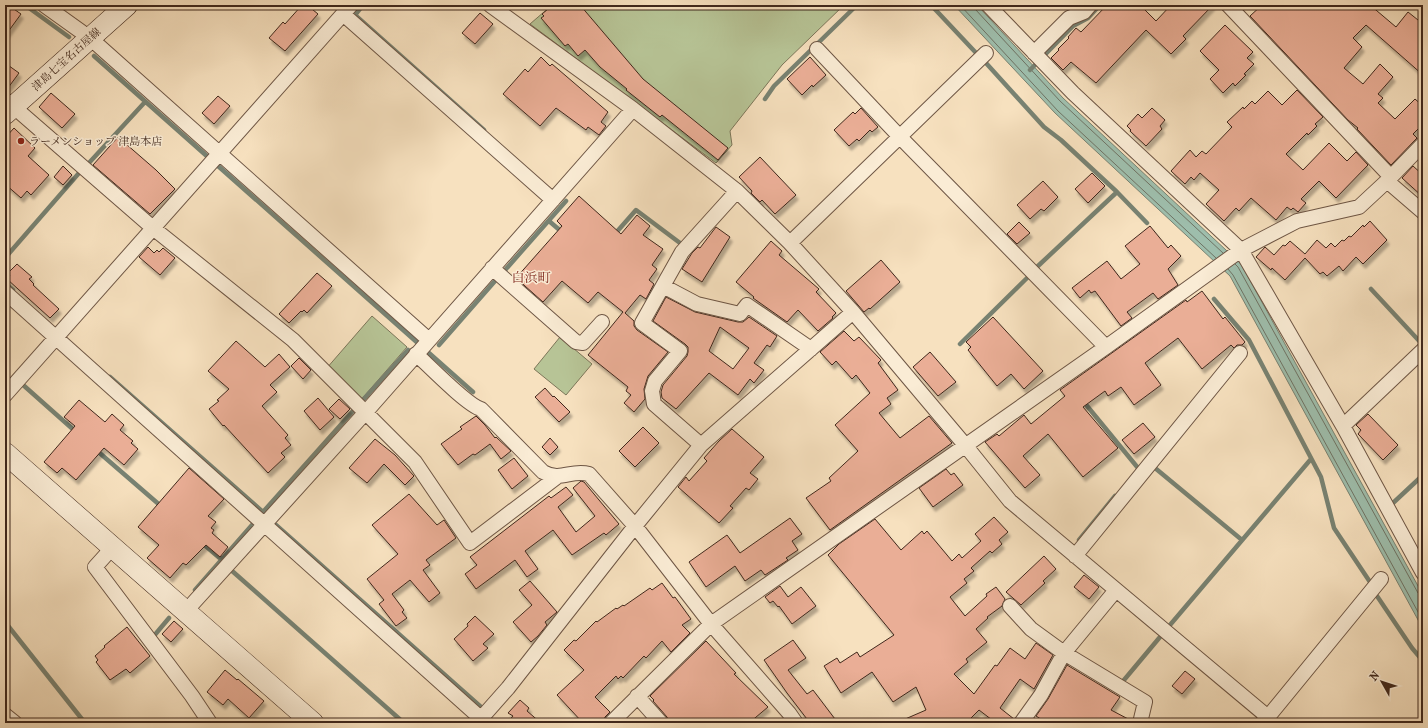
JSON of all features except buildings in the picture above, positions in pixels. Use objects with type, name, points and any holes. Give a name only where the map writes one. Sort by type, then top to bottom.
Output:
[{"type":"street","points":[[44,5],[90,38],[215,158],[428,341]]},
{"type":"street","name":"津島七宝名古屋線","points":[[8,107],[127,5]]},
{"type":"street","points":[[490,5],[633,109],[737,192],[790,243],[853,312],[1010,501],[1116,590],[1265,720],[1381,580]]},
{"type":"street","points":[[988,5],[1073,93],[1238,252],[1343,426],[1423,573]]},
{"type":"street","points":[[1038,57],[1069,18],[1084,12],[1090,5]]},
{"type":"street","points":[[1228,5],[1389,179],[1423,212]]},
{"type":"street","points":[[5,395],[347,9],[553,200]]},
{"type":"street","points":[[817,49],[900,137],[1106,347]]},
{"type":"street","points":[[790,243],[986,53]]},
{"type":"street","points":[[8,107],[153,228],[293,340],[364,413],[415,462],[470,543],[557,477]]},
{"type":"street","points":[[186,611],[417,354],[633,109]]},
{"type":"street","points":[[611,723],[711,624],[1106,347],[1238,252],[1296,220],[1359,207],[1423,144]]},
{"type":"street","points":[[700,445],[654,404],[652,390],[655,381],[680,351],[642,323],[687,245],[737,192]]},
{"type":"street","points":[[492,268],[576,342],[583,343],[602,322]]},
{"type":"street","points":[[663,286],[697,304],[704,306],[740,314],[747,305],[810,349]]},
{"type":"street","points":[[5,292],[264,524],[481,722],[700,445],[853,312]]},
{"type":"street","points":[[1343,426],[1423,350]]},
{"type":"street","points":[[1075,556],[1240,353]]},
{"type":"street","points":[[417,354],[467,400],[477,408],[481,409],[543,472],[550,476],[557,477],[581,472],[589,474],[635,526],[711,624],[789,713],[796,723]]},
{"type":"street","points":[[5,453],[313,723]]},
{"type":"street","points":[[113,547],[95,567],[192,696],[210,723]]},
{"type":"street","points":[[1021,723],[1041,695],[1064,653],[1116,590]]},
{"type":"street","points":[[1010,606],[1032,629],[1064,653],[1145,702],[1140,723]]},
{"type":"street","points":[[637,696],[661,723]]},
{"type":"street","points":[[5,715],[15,723]]},
{"type":"shaded area","points":[[552,5],[844,5],[782,65],[730,131],[732,145],[716,163],[530,24]]},
{"type":"shaded area","points":[[372,316],[407,347],[359,402],[326,369]]},
{"type":"shaded area","points":[[560,337],[592,364],[566,395],[534,369]]},
{"type":"water","points":[[954,5],[977,5],[1063,98],[1241,264],[1423,595],[1423,629],[1230,276],[1055,113]]},
{"type":"waterway","points":[[25,5],[69,37]]},
{"type":"waterway","points":[[363,5],[355,15],[484,130]]},
{"type":"waterway","points":[[765,99],[774,86],[857,5]]},
{"type":"waterway","points":[[931,5],[978,55]]},
{"type":"waterway","points":[[1030,70],[1073,26],[1088,18],[1100,5]]},
{"type":"waterway","points":[[94,56],[473,392]]},
{"type":"waterway","points":[[986,63],[1044,127],[1061,140],[1117,192],[1147,223]]},
{"type":"waterway","points":[[88,164],[145,102]]},
{"type":"waterway","points":[[5,258],[79,173]]},
{"type":"waterway","points":[[1038,266],[1117,192]]},
{"type":"waterway","points":[[506,269],[566,201]]},
{"type":"waterway","points":[[614,235],[636,210],[680,243]]},
{"type":"waterway","points":[[549,221],[563,233]]},
{"type":"waterway","points":[[960,344],[1028,277]]},
{"type":"waterway","points":[[439,345],[495,281]]},
{"type":"waterway","points":[[5,283],[13,290]]},
{"type":"waterway","points":[[1371,289],[1422,344]]},
{"type":"waterway","points":[[1214,299],[1249,340],[1321,477],[1334,528],[1370,582]]},
{"type":"waterway","points":[[362,401],[408,350]]},
{"type":"waterway","points":[[110,377],[263,512],[353,411]]},
{"type":"waterway","points":[[22,384],[76,432]]},
{"type":"waterway","points":[[1083,401],[1138,468]]},
{"type":"waterway","points":[[95,449],[162,507]]},
{"type":"waterway","points":[[1170,625],[1311,459]]},
{"type":"waterway","points":[[1155,468],[1242,540]]},
{"type":"waterway","points":[[1393,503],[1423,475]]},
{"type":"waterway","points":[[1079,540],[1115,496]]},
{"type":"waterway","points":[[195,590],[252,525]]},
{"type":"waterway","points":[[276,525],[481,707]]},
{"type":"waterway","points":[[202,543],[222,560]]},
{"type":"waterway","points":[[231,570],[404,723]]},
{"type":"waterway","points":[[1377,596],[1412,648],[1423,661]]},
{"type":"waterway","points":[[155,640],[153,637],[169,618]]},
{"type":"waterway","points":[[5,622],[85,723]]},
{"type":"waterway","points":[[1124,680],[1160,637]]},
{"type":"place","name":"ラーメンショップ 津島本店","points":[[21,141]]},
{"type":"district","name":"白浜町","points":[[531,277]]}]
